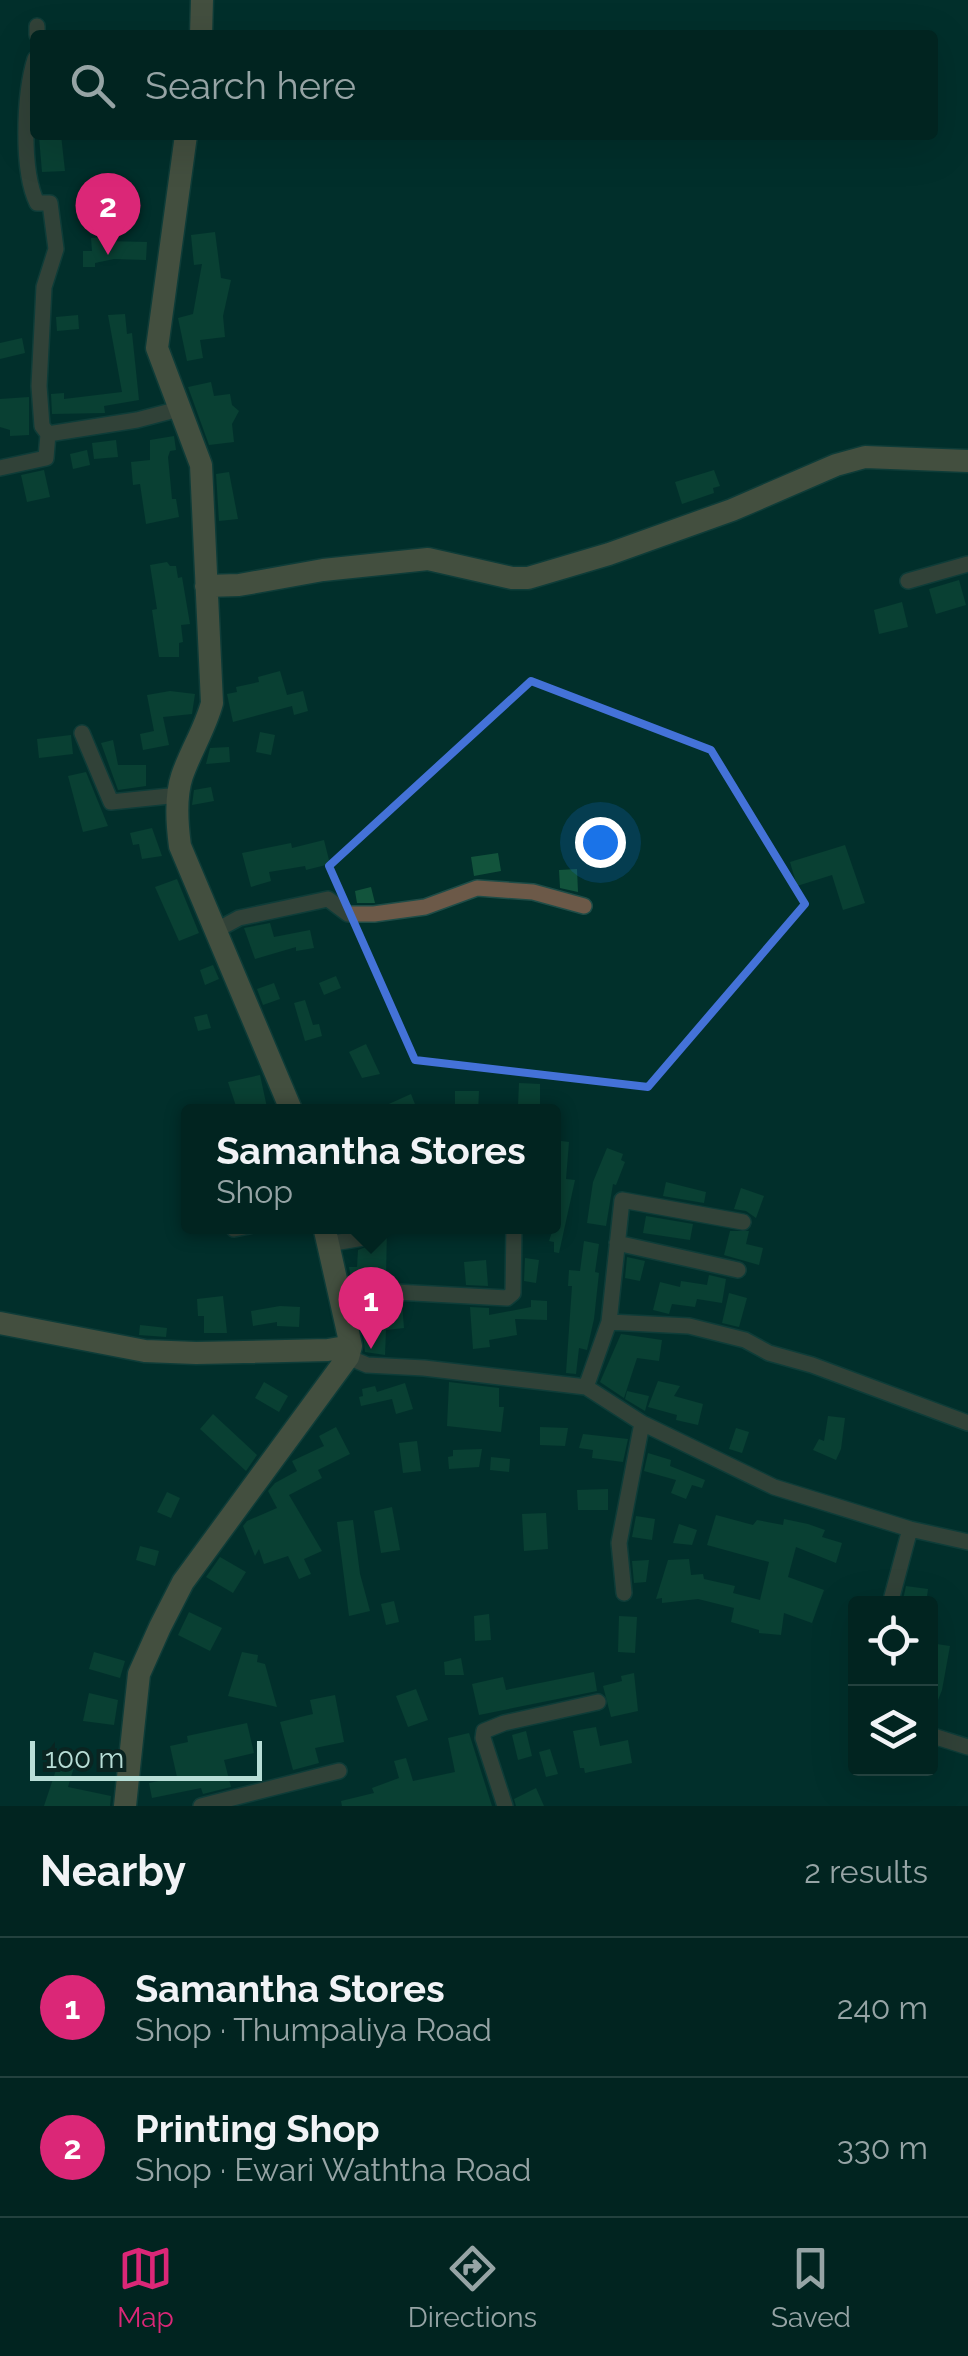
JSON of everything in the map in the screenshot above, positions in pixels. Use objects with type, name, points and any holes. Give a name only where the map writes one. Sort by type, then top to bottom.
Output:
[{"type":"street","points":[[200,30],[202,0]]},
{"type":"street","points":[[0,468],[46,458],[48,434],[42,426],[39,375],[44,287],[56,249],[50,203],[37,203],[30,188],[27,112],[30,92]]},
{"type":"street","points":[[185,140],[157,348],[202,465],[212,703],[206,728],[183,773],[177,823],[180,846],[289,1104]]},
{"type":"street","points":[[48,434],[179,409]]},
{"type":"street","points":[[206,586],[239,586],[324,570],[428,559],[528,578],[732,510],[865,456],[968,461]]},
{"type":"street","points":[[908,580],[968,564]]},
{"type":"street","points":[[82,733],[111,802],[179,795]]},
{"type":"street","points":[[215,931],[239,918],[328,899],[348,914],[374,914],[425,907],[477,888],[533,892],[584,906]]},
{"type":"street","points":[[586,1387],[609,1322],[622,1200],[743,1222]]},
{"type":"street","points":[[125,1806],[139,1674],[183,1582],[350,1351],[327,1235],[364,1238],[368,1234]]},
{"type":"street","points":[[338,1289],[507,1298],[512,1293],[514,1234]]},
{"type":"street","points":[[616,1243],[738,1270]]},
{"type":"street","points":[[609,1322],[689,1326],[745,1340],[769,1353],[968,1422]]},
{"type":"street","points":[[0,1323],[145,1351],[350,1351],[368,1364],[586,1387],[642,1423],[774,1487],[910,1530],[968,1542]]},
{"type":"street","points":[[624,1592],[619,1543],[642,1423]]},
{"type":"street","points":[[892,1596],[910,1530]]},
{"type":"street","points":[[505,1806],[484,1732],[504,1722],[598,1702]]},
{"type":"street","points":[[938,1737],[968,1747]]},
{"type":"street","points":[[201,1806],[339,1770]]},
{"type":"highlighted area","points":[[531,681],[711,750],[805,904],[648,1087],[415,1060],[329,866]]},
{"type":"building","points":[[39,140],[62,140],[65,171],[42,172]]},
{"type":"building","points":[[215,232],[221,278],[231,280],[223,316],[225,337],[200,340],[203,358],[187,361],[178,318],[193,314],[202,264],[194,265],[191,235]]},
{"type":"building","points":[[106,237],[106,241],[147,242],[146,260],[114,259],[83,267],[83,251],[92,251],[91,238]]},
{"type":"building","points":[[125,314],[127,334],[132,333],[139,400],[104,406],[105,413],[52,414],[51,394],[64,393],[64,399],[122,392],[108,315]]},
{"type":"building","points":[[78,315],[79,329],[57,331],[56,317]]},
{"type":"building","points":[[22,338],[25,353],[0,359],[0,343]]},
{"type":"building","points":[[211,382],[214,396],[230,394],[232,405],[239,411],[232,424],[234,442],[209,445],[188,387]]},
{"type":"building","points":[[29,397],[29,435],[10,436],[10,430],[0,427],[0,399]]},
{"type":"building","points":[[174,436],[176,450],[170,451],[168,457],[172,499],[176,499],[179,517],[146,524],[140,484],[133,485],[131,462],[150,460],[150,440]]},
{"type":"building","points":[[116,440],[118,457],[94,459],[92,443]]},
{"type":"building","points":[[87,450],[90,465],[73,469],[70,454]]},
{"type":"building","points":[[44,470],[50,497],[27,502],[21,475]]},
{"type":"building","points":[[714,470],[720,486],[713,488],[714,493],[682,504],[675,482]]},
{"type":"building","points":[[229,472],[238,519],[219,521],[216,474]]},
{"type":"building","points":[[167,562],[176,566],[178,578],[182,577],[190,624],[181,625],[183,642],[179,643],[179,657],[159,657],[152,610],[157,609],[150,565]]},
{"type":"building","points":[[959,580],[966,605],[936,614],[929,589]]},
{"type":"building","points":[[902,602],[908,627],[879,634],[874,610]]},
{"type":"building","points":[[280,671],[287,695],[303,691],[308,711],[294,715],[292,706],[233,722],[227,694],[237,692],[236,687],[259,682],[258,677]]},
{"type":"building","points":[[170,691],[195,694],[192,714],[163,717],[169,745],[143,750],[140,734],[154,731],[147,695]]},
{"type":"building","points":[[260,732],[275,735],[271,755],[256,752]]},
{"type":"building","points":[[71,735],[73,754],[39,758],[37,739]]},
{"type":"building","points":[[113,740],[118,765],[146,765],[146,786],[118,790],[101,743]]},
{"type":"building","points":[[229,747],[230,762],[206,764],[210,748]]},
{"type":"building","points":[[86,772],[108,826],[83,832],[68,776]]},
{"type":"building","points":[[211,787],[214,801],[192,805],[194,790]]},
{"type":"building","points":[[152,828],[162,856],[142,859],[139,844],[133,845],[130,833]]},
{"type":"building","points":[[324,840],[330,864],[269,872],[271,881],[251,887],[242,853]]},
{"type":"building","points":[[845,845],[865,903],[843,910],[832,875],[797,886],[790,862]]},
{"type":"building","points":[[498,853],[501,871],[474,876],[471,857]]},
{"type":"building","points":[[577,869],[578,892],[560,888],[559,870]]},
{"type":"building","points":[[177,879],[199,933],[179,941],[155,887]]},
{"type":"building","points":[[371,887],[375,903],[357,903],[355,891]]},
{"type":"building","points":[[270,923],[274,937],[310,930],[314,948],[296,951],[296,947],[255,959],[244,928]]},
{"type":"building","points":[[213,965],[219,979],[205,985],[200,970]]},
{"type":"building","points":[[336,976],[341,988],[324,995],[319,983]]},
{"type":"building","points":[[274,983],[280,999],[263,1005],[257,989]]},
{"type":"building","points":[[305,1000],[313,1025],[319,1024],[322,1036],[305,1041],[294,1003]]},
{"type":"building","points":[[207,1014],[211,1028],[198,1031],[194,1017]]},
{"type":"building","points":[[366,1044],[380,1074],[362,1078],[349,1052]]},
{"type":"building","points":[[260,1075],[266,1104],[235,1104],[228,1082]]},
{"type":"building","points":[[519,1083],[540,1084],[540,1104],[518,1104]]},
{"type":"building","points":[[455,1091],[479,1091],[478,1104],[455,1104]]},
{"type":"building","points":[[411,1094],[415,1104],[389,1104]]},
{"type":"building","points":[[561,1141],[569,1142],[566,1179],[575,1180],[559,1253],[554,1252],[554,1242],[549,1241],[551,1234],[561,1234]]},
{"type":"building","points":[[607,1148],[623,1154],[621,1160],[625,1162],[616,1185],[613,1184],[606,1226],[587,1223],[593,1182]]},
{"type":"building","points":[[666,1182],[706,1192],[704,1203],[663,1196]]},
{"type":"building","points":[[741,1188],[764,1196],[756,1218],[734,1209]]},
{"type":"building","points":[[646,1216],[693,1224],[690,1240],[643,1233]]},
{"type":"building","points":[[730,1231],[749,1231],[746,1244],[763,1248],[759,1265],[724,1255]]},
{"type":"building","points":[[378,1234],[387,1234],[386,1280],[351,1278],[349,1267],[357,1267],[358,1250],[376,1243]]},
{"type":"building","points":[[584,1241],[599,1244],[595,1272],[599,1273],[587,1350],[579,1348],[576,1374],[566,1373],[572,1286],[568,1286],[569,1270],[580,1271]]},
{"type":"building","points":[[627,1257],[645,1261],[640,1281],[625,1278]]},
{"type":"building","points":[[525,1258],[539,1260],[536,1283],[524,1281]]},
{"type":"building","points":[[486,1260],[488,1286],[466,1285],[464,1262]]},
{"type":"building","points":[[709,1275],[726,1279],[722,1303],[697,1299],[695,1307],[672,1304],[669,1314],[653,1310],[660,1282],[680,1287],[681,1281],[707,1285]]},
{"type":"building","points":[[729,1293],[747,1298],[739,1327],[722,1323]]},
{"type":"building","points":[[223,1296],[227,1333],[204,1333],[204,1316],[198,1316],[197,1299]]},
{"type":"building","points":[[531,1300],[547,1301],[547,1320],[515,1319],[517,1335],[489,1340],[490,1347],[473,1349],[470,1307],[489,1308],[489,1315],[531,1307]]},
{"type":"building","points":[[367,1302],[402,1304],[404,1328],[386,1330],[385,1355],[365,1352],[360,1307],[367,1306]]},
{"type":"building","points":[[300,1307],[299,1327],[277,1326],[277,1322],[253,1326],[251,1311]]},
{"type":"building","points":[[140,1325],[167,1328],[166,1337],[139,1335]]},
{"type":"building","points":[[621,1334],[662,1340],[659,1361],[637,1358],[624,1398],[600,1382]]},
{"type":"building","points":[[658,1381],[680,1386],[674,1396],[703,1404],[698,1425],[648,1407]]},
{"type":"building","points":[[264,1382],[288,1396],[279,1412],[255,1398]]},
{"type":"building","points":[[449,1382],[499,1388],[499,1407],[504,1407],[501,1432],[447,1426]]},
{"type":"building","points":[[405,1383],[413,1409],[396,1414],[392,1399],[361,1406],[362,1389],[375,1386],[377,1392]]},
{"type":"building","points":[[627,1391],[649,1396],[645,1411],[625,1399]]},
{"type":"building","points":[[213,1414],[257,1455],[246,1471],[200,1429]]},
{"type":"building","points":[[828,1416],[845,1418],[836,1460],[813,1450],[819,1439],[824,1441]]},
{"type":"building","points":[[336,1427],[350,1454],[318,1470],[322,1478],[289,1495],[322,1551],[304,1559],[311,1574],[299,1579],[288,1556],[264,1564],[259,1549],[255,1556],[243,1526],[277,1508],[268,1491],[297,1471],[292,1461],[324,1446],[319,1436]]},
{"type":"building","points":[[540,1427],[568,1428],[565,1446],[540,1445]]},
{"type":"building","points":[[736,1428],[749,1432],[742,1453],[729,1449]]},
{"type":"building","points":[[583,1434],[628,1439],[623,1462],[592,1458],[593,1450],[579,1448]]},
{"type":"building","points":[[417,1441],[421,1471],[403,1473],[399,1443]]},
{"type":"building","points":[[482,1449],[479,1467],[449,1469],[448,1457],[453,1456],[453,1450]]},
{"type":"building","points":[[648,1453],[671,1460],[670,1466],[705,1480],[702,1488],[692,1485],[686,1499],[671,1493],[676,1480],[644,1471]]},
{"type":"building","points":[[491,1457],[510,1459],[509,1472],[490,1470]]},
{"type":"building","points":[[608,1489],[608,1510],[578,1510],[577,1490]]},
{"type":"building","points":[[167,1492],[180,1498],[171,1518],[157,1512]]},
{"type":"building","points":[[392,1507],[400,1550],[381,1553],[374,1511]]},
{"type":"building","points":[[546,1513],[548,1549],[524,1551],[522,1514]]},
{"type":"building","points":[[716,1515],[753,1525],[757,1520],[783,1525],[784,1519],[808,1524],[825,1530],[822,1537],[842,1543],[836,1563],[796,1547],[788,1577],[824,1590],[812,1623],[784,1613],[781,1635],[759,1633],[731,1622],[734,1608],[698,1599],[662,1603],[662,1598],[656,1599],[668,1560],[689,1559],[691,1575],[703,1574],[704,1579],[735,1586],[733,1593],[760,1600],[769,1562],[707,1545]]},
{"type":"building","points":[[636,1516],[655,1519],[652,1540],[632,1537]]},
{"type":"building","points":[[353,1520],[360,1574],[370,1611],[349,1616],[337,1522]]},
{"type":"building","points":[[679,1524],[697,1530],[692,1545],[673,1543]]},
{"type":"building","points":[[140,1546],[159,1551],[155,1566],[136,1560]]},
{"type":"building","points":[[220,1557],[246,1572],[233,1593],[206,1577]]},
{"type":"building","points":[[649,1560],[646,1582],[634,1583],[632,1561]]},
{"type":"building","points":[[906,1586],[928,1589],[927,1596],[904,1596]]},
{"type":"building","points":[[394,1601],[399,1622],[386,1625],[381,1604]]},
{"type":"building","points":[[189,1612],[222,1628],[210,1651],[178,1635]]},
{"type":"building","points":[[489,1614],[491,1640],[475,1641],[474,1616]]},
{"type":"building","points":[[619,1616],[637,1617],[635,1653],[618,1652]]},
{"type":"building","points":[[938,1644],[950,1646],[938,1700]]},
{"type":"building","points":[[94,1652],[125,1661],[120,1678],[89,1669]]},
{"type":"building","points":[[242,1652],[258,1655],[257,1662],[265,1664],[277,1707],[228,1696]]},
{"type":"building","points":[[461,1658],[464,1675],[445,1675],[444,1662]]},
{"type":"building","points":[[594,1672],[597,1691],[479,1715],[472,1684],[503,1677],[506,1690]]},
{"type":"building","points":[[634,1673],[638,1711],[611,1717],[603,1686]]},
{"type":"building","points":[[416,1689],[428,1720],[408,1727],[396,1696]]},
{"type":"building","points":[[89,1693],[118,1700],[114,1725],[83,1721]]},
{"type":"building","points":[[335,1695],[344,1742],[315,1748],[319,1763],[293,1770],[280,1722],[313,1714],[310,1700]]},
{"type":"building","points":[[247,1723],[254,1753],[224,1760],[231,1787],[203,1794],[201,1788],[152,1798],[149,1783],[177,1777],[170,1746],[188,1742],[187,1736]]},
{"type":"building","points":[[596,1727],[600,1746],[628,1740],[632,1763],[585,1773],[580,1768],[573,1731]]},
{"type":"building","points":[[526,1731],[532,1756],[518,1760],[512,1735]]},
{"type":"building","points":[[469,1733],[492,1806],[342,1806],[341,1801],[374,1793],[372,1788],[399,1778],[394,1761],[406,1758],[413,1781],[455,1772],[448,1738]]},
{"type":"building","points":[[550,1749],[558,1774],[546,1777],[539,1752]]},
{"type":"building","points":[[59,1761],[74,1767],[68,1787],[111,1796],[110,1806],[44,1806]]},
{"type":"building","points":[[536,1788],[544,1806],[516,1806],[514,1799]]},
{"type":"place","name":"Printing Shop","points":[[108,255]]},
{"type":"place","name":"Samantha Stores","points":[[371,1349]]}]
